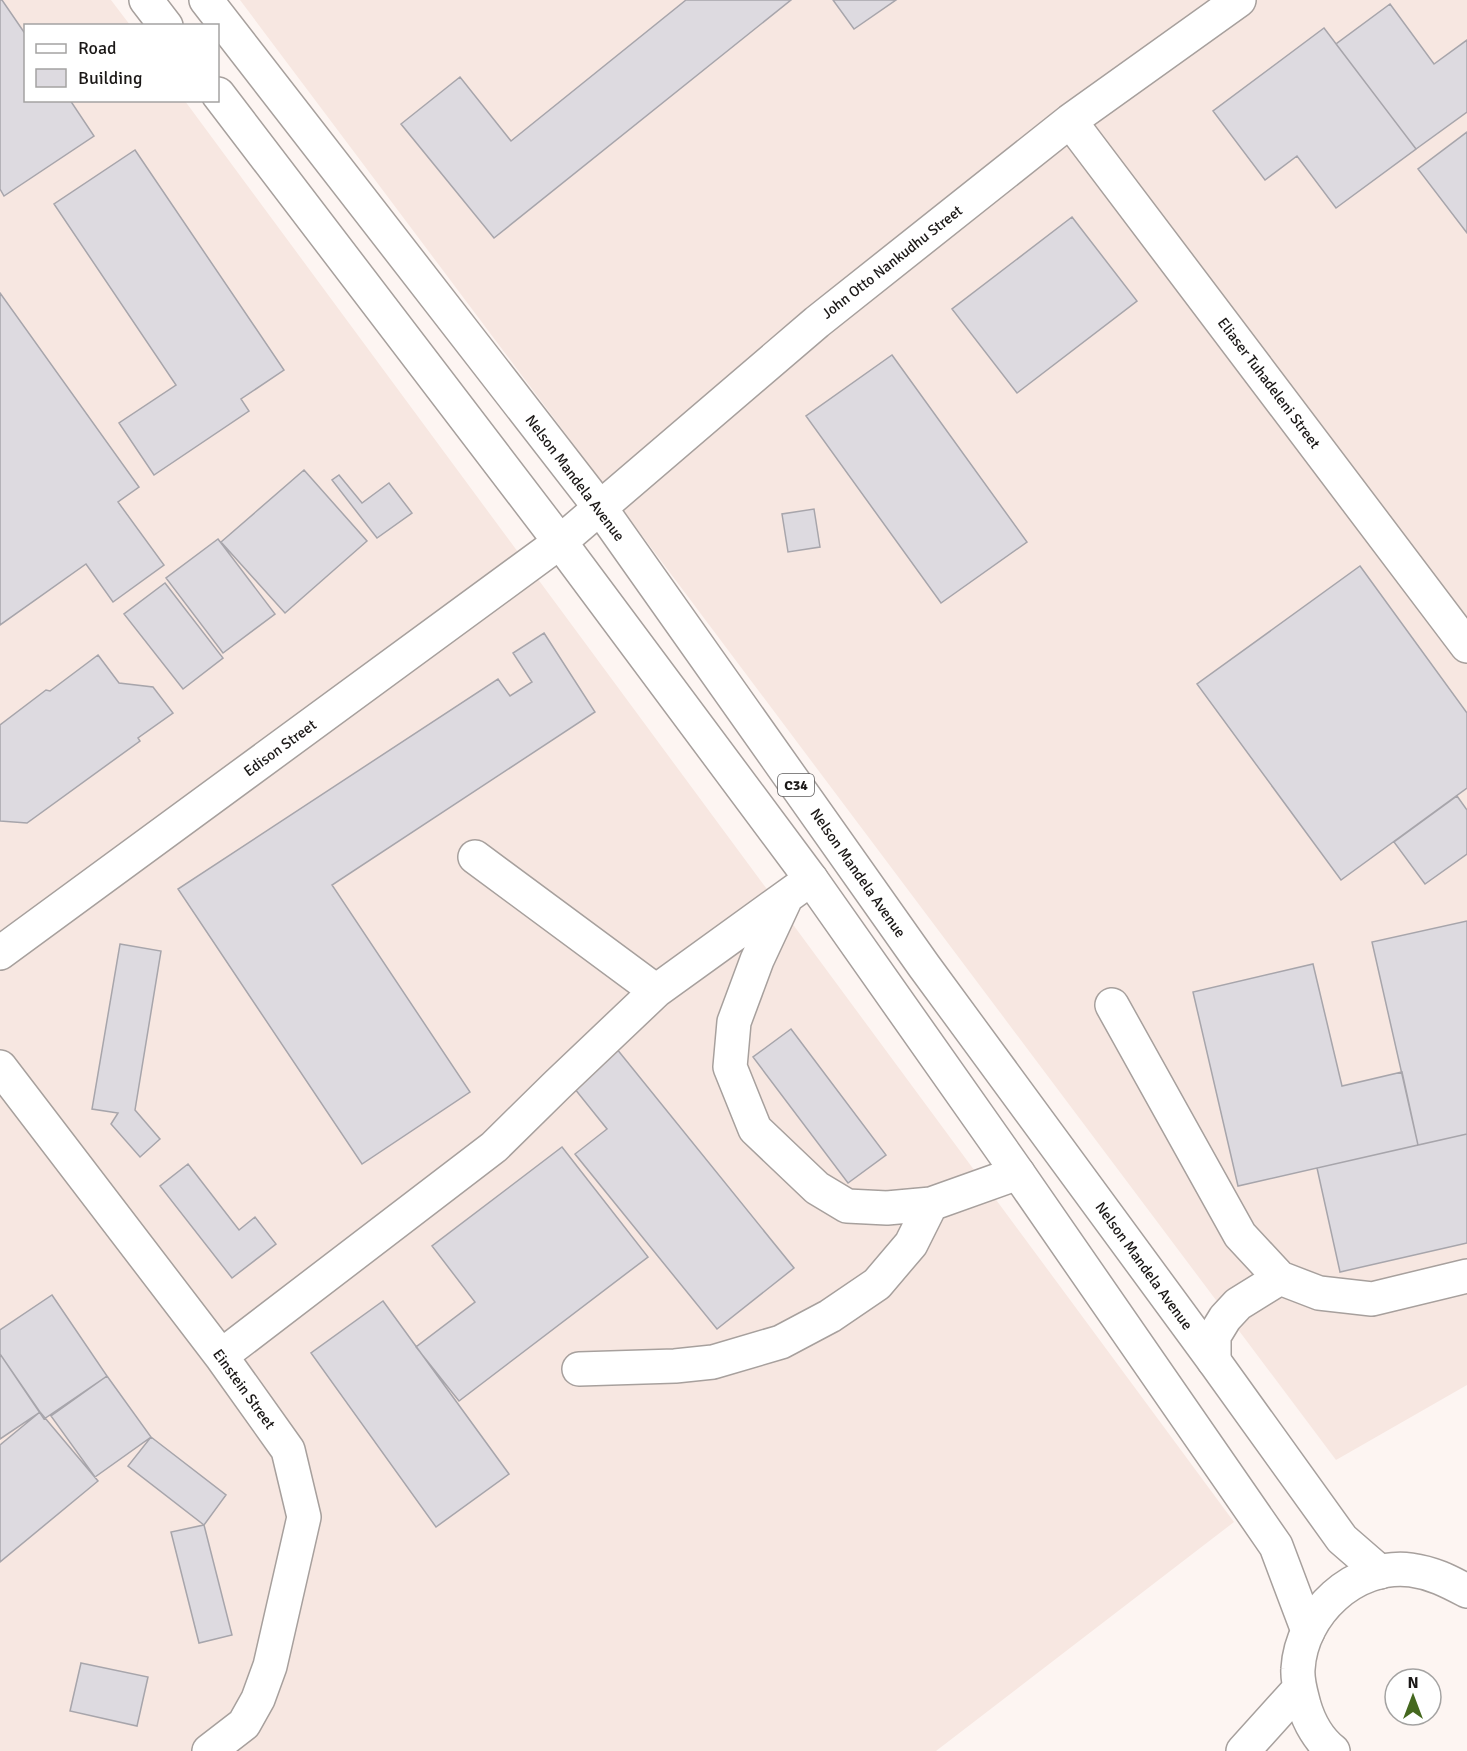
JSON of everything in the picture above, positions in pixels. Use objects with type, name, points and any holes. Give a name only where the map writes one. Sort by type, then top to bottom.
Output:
[{"type":"main road","points":[[146,0],[164,24]]},
{"type":"main road","name":"Nelson Mandela Avenue","points":[[206,0],[601,508],[924,966],[1342,1539],[1380,1572]]},
{"type":"main road","name":"John Otto Nankudhu Street","points":[[560,542],[817,322],[1070,121],[1239,0]]},
{"type":"main road","points":[[219,95],[560,542],[798,888],[1017,1173],[1276,1546],[1308,1631]]},
{"type":"main road","name":"Eliaser Tuhadeleni Street","points":[[1070,121],[1467,646]]},
{"type":"main road","name":"Edison Street","points":[[0,952],[560,542]]},
{"type":"main road","points":[[475,857],[656,991]]},
{"type":"main road","points":[[221,1356],[494,1147],[656,991],[798,888]]},
{"type":"main road","points":[[798,888],[757,960],[734,1022],[730,1067],[755,1129],[817,1188],[847,1206],[887,1208],[931,1204],[1017,1173]]},
{"type":"main road","points":[[1112,1005],[1240,1235],[1280,1278],[1319,1293],[1372,1299],[1467,1276]]},
{"type":"main road","name":"Einstein Street","points":[[0,1067],[221,1356],[288,1450],[304,1516],[270,1666],[258,1699],[244,1724],[209,1751]]},
{"type":"main road","points":[[579,1368],[675,1366],[713,1362],[781,1342],[830,1316],[878,1284],[910,1245],[931,1204]]},
{"type":"main road","points":[[1214,1361],[1214,1336],[1226,1318],[1239,1304],[1280,1278]]},
{"type":"main road","points":[[1333,1751],[1326,1746],[1308,1720],[1299,1689],[1298,1669],[1301,1649],[1320,1610],[1337,1593],[1357,1580],[1380,1572],[1409,1570],[1452,1572],[1467,1591]]},
{"type":"main road","points":[[1243,1751],[1299,1689]]},
{"type":"shaded area","points":[[0,0],[111,0],[129,24],[24,24],[24,102],[186,102],[1234,1522],[936,1751],[0,1751]]},
{"type":"shaded area","points":[[240,0],[1467,0],[1467,1385],[1336,1460]]},
{"type":"building","points":[[0,0],[2,0],[24,32],[24,102],[71,102],[94,136],[4,196],[0,189]]},
{"type":"building","points":[[686,0],[791,0],[494,238],[401,124],[460,77],[511,141]]},
{"type":"building","points":[[833,0],[896,0],[854,29]]},
{"type":"building","points":[[1390,4],[1434,64],[1467,40],[1467,112],[1416,149],[1336,44]]},
{"type":"building","points":[[1324,28],[1416,149],[1336,208],[1297,156],[1265,180],[1213,111]]},
{"type":"building","points":[[1467,132],[1467,233],[1418,169]]},
{"type":"building","points":[[135,150],[284,370],[241,399],[249,411],[154,475],[119,423],[176,385],[54,204]]},
{"type":"building","points":[[1072,217],[1137,301],[1017,393],[952,309]]},
{"type":"building","points":[[0,293],[139,487],[118,502],[164,565],[113,602],[86,564],[0,625]]},
{"type":"building","points":[[892,355],[1027,542],[941,603],[806,416]]},
{"type":"building","points":[[304,470],[367,541],[285,613],[221,542]]},
{"type":"building","points":[[339,475],[362,503],[389,483],[412,513],[377,538],[332,480]]},
{"type":"building","points":[[814,509],[820,547],[788,552],[782,514]]},
{"type":"building","points":[[218,539],[275,614],[223,653],[166,578]]},
{"type":"building","points":[[1360,566],[1467,713],[1467,788],[1341,880],[1197,684]]},
{"type":"building","points":[[165,583],[223,658],[183,689],[124,614]]},
{"type":"building","points":[[544,633],[595,712],[332,885],[470,1092],[362,1164],[178,889],[498,679],[510,696],[532,682],[513,653]]},
{"type":"building","points":[[98,655],[119,683],[153,687],[173,713],[138,738],[140,741],[27,823],[0,821],[0,725]]},
{"type":"building","points":[[1457,796],[1467,810],[1467,854],[1425,884],[1394,842]]},
{"type":"building","points":[[1467,921],[1467,1134],[1418,1145],[1372,942]]},
{"type":"building","points":[[120,944],[161,951],[135,1110],[160,1139],[140,1157],[111,1124],[118,1113],[92,1109]]},
{"type":"building","points":[[1313,964],[1342,1086],[1402,1072],[1418,1145],[1238,1186],[1193,992]]},
{"type":"building","points":[[791,1029],[886,1155],[848,1183],[753,1057]]},
{"type":"building","points":[[612,1043],[794,1268],[717,1329],[575,1154],[607,1129],[566,1078]]},
{"type":"building","points":[[1467,1134],[1467,1243],[1340,1272],[1317,1168]]},
{"type":"building","points":[[562,1147],[648,1257],[459,1401],[416,1347],[475,1302],[432,1246]]},
{"type":"building","points":[[188,1164],[239,1230],[255,1217],[276,1244],[232,1278],[160,1186]]},
{"type":"building","points":[[52,1295],[107,1376],[44,1419],[0,1354],[0,1330]]},
{"type":"building","points":[[383,1301],[509,1474],[436,1527],[311,1353]]},
{"type":"building","points":[[0,1354],[40,1412],[0,1439]]},
{"type":"building","points":[[107,1376],[151,1437],[95,1477],[51,1416]]},
{"type":"building","points":[[40,1412],[98,1481],[0,1562],[0,1445]]},
{"type":"building","points":[[151,1437],[226,1495],[204,1525],[128,1466]]},
{"type":"building","points":[[204,1525],[232,1635],[199,1643],[171,1532]]},
{"type":"building","points":[[81,1663],[148,1677],[137,1726],[70,1711]]}]
